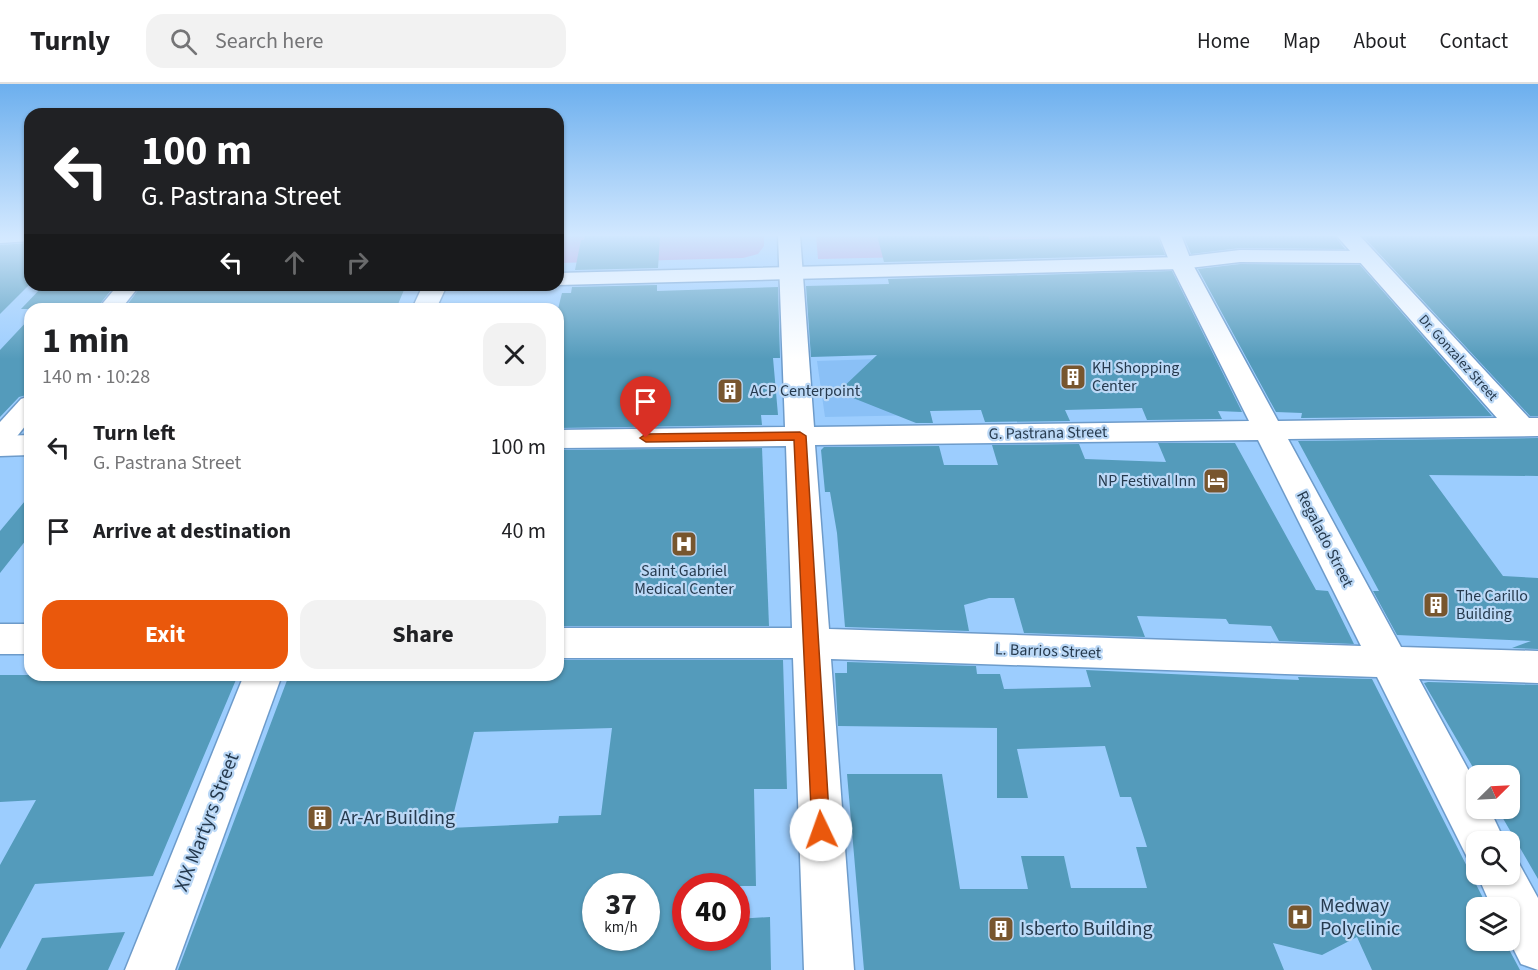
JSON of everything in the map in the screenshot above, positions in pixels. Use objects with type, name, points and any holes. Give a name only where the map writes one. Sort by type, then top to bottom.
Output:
[{"type":"street","points":[[564,279],[646,276]]},
{"type":"street","points":[[791,276],[829,970]]},
{"type":"street","name":"Regalado Street","points":[[1189,276],[1477,831]]},
{"type":"street","name":"Dr. Gonzalez Street","points":[[1386,276],[1530,427]]},
{"type":"street","points":[[114,303],[124,291]]},
{"type":"street","points":[[0,439],[24,411]]},
{"type":"street","name":"G. Pastrana Street","points":[[564,439],[1530,427]]},
{"type":"street","points":[[0,446],[24,445]]},
{"type":"street","points":[[0,639],[24,639]]},
{"type":"street","name":"L. Barrios Street","points":[[564,643],[811,643],[1538,667]]},
{"type":"street","name":"XIX Martyrs Street","points":[[150,970],[261,681]]},
{"type":"street","points":[[1506,885],[1538,947]]},
{"type":"shaded area","points":[[909,358],[924,415],[825,417],[817,361]]},
{"type":"building","points":[[0,276],[24,276],[24,290],[0,314]]},
{"type":"building","points":[[1175,276],[1242,412],[1218,411],[1222,419],[1147,420],[1142,408],[1065,410],[1070,421],[985,422],[981,410],[930,411],[933,423],[916,423],[838,392],[877,355],[811,357],[806,286],[889,284],[888,279]]},
{"type":"building","points":[[1202,276],[1370,276],[1492,416],[1301,418],[1302,413],[1276,412]]},
{"type":"building","points":[[1400,276],[1538,276],[1538,416],[1530,416]]},
{"type":"building","points":[[657,285],[657,291],[778,287],[780,358],[773,358],[778,415],[761,415],[762,425],[564,428],[564,303],[560,303],[562,293],[571,293],[572,287]]},
{"type":"building","points":[[38,291],[110,291],[101,303],[27,303]]},
{"type":"building","points":[[138,291],[404,291],[398,303],[128,303]]},
{"type":"building","points":[[24,324],[24,396],[19,397],[0,417],[0,350]]},
{"type":"building","points":[[1538,438],[1538,476],[1429,475],[1503,576],[1538,578],[1538,649],[1512,648],[1531,641],[1397,635],[1373,591],[1379,591],[1298,441]]},
{"type":"building","points":[[1158,443],[1235,443],[1316,590],[1328,591],[1354,644],[1279,641],[1271,626],[1229,624],[1226,619],[1137,616],[1145,637],[1024,633],[1014,598],[989,598],[964,605],[969,631],[845,627],[837,533],[830,492],[825,492],[821,450],[824,447],[939,446],[944,465],[998,465],[992,445],[1079,444],[1085,459],[1166,462]]},
{"type":"building","name":"Saint Gabriel Medical Center","points":[[762,448],[769,626],[564,626],[564,450]]},
{"type":"building","points":[[24,502],[24,543],[0,573],[0,531]]},
{"type":"building","points":[[564,660],[783,660],[787,789],[754,789],[756,886],[750,886],[750,873],[672,873],[672,951],[750,951],[750,918],[770,917],[771,970],[178,970],[287,681],[564,681]],"holes":[[[612,728],[601,815],[559,816],[558,823],[450,828],[474,732]]]},
{"type":"building","points":[[847,662],[976,666],[977,674],[1000,674],[1004,689],[1091,687],[1086,670],[1299,680],[1298,677],[1372,679],[1466,865],[1466,885],[1476,885],[1482,897],[1466,897],[1466,951],[1510,951],[1520,970],[1372,970],[1357,937],[1322,955],[1273,943],[1284,970],[864,970],[847,774],[942,774],[960,889],[1028,889],[1021,856],[1064,856],[1071,888],[1147,888],[1136,847],[1147,847],[1131,797],[1120,797],[1105,746],[1017,749],[1028,798],[997,798],[997,728],[838,726],[835,673],[847,673]]},
{"type":"building","points":[[0,675],[24,675],[24,681],[235,681],[153,876],[35,884],[0,949],[0,865],[36,800],[0,802]]},
{"type":"building","points":[[1424,683],[1538,685],[1538,879],[1520,848],[1520,831],[1510,831],[1503,819],[1520,819],[1520,765],[1472,765]]},
{"type":"building","points":[[125,932],[108,970],[26,970],[42,938]]},
{"type":"place","name":"KH Shopping Center","points":[[1073,377]]},
{"type":"place","name":"ACP Centerpoint","points":[[730,391]]},
{"type":"place","name":"NP Festival Inn","points":[[1216,481]]},
{"type":"place","name":"Saint Gabriel Medical Center","points":[[684,544]]},
{"type":"place","name":"The Carillo Building","points":[[1436,605]]},
{"type":"place","name":"Ar-Ar Building","points":[[320,818]]},
{"type":"place","name":"Medway Polyclinic","points":[[1300,917]]},
{"type":"place","name":"Isberto Building","points":[[1001,929]]},
{"type":"route","points":[[646,438],[800,436],[821,830]]}]
